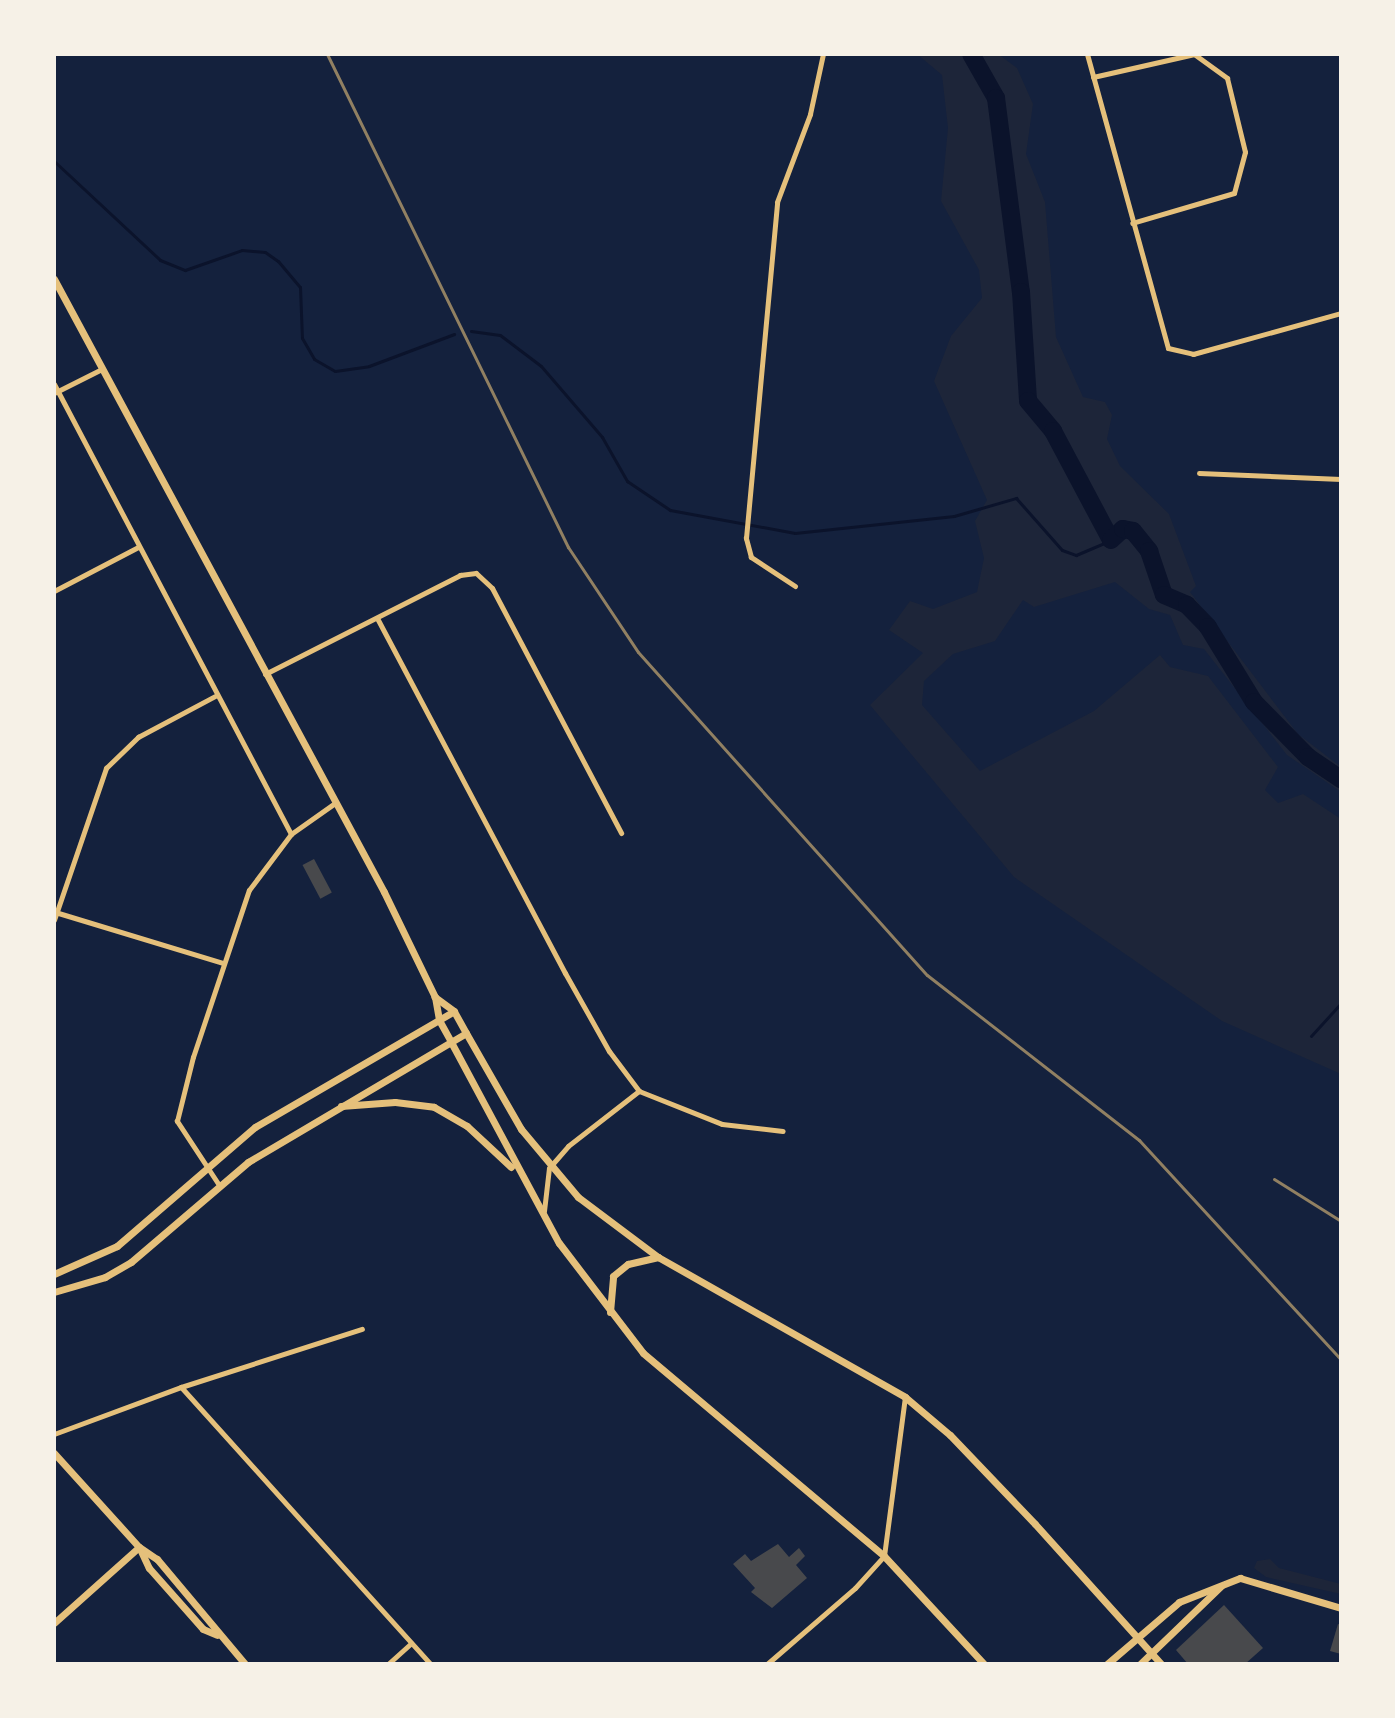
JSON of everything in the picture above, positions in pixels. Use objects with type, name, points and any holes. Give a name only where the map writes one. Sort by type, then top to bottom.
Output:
[{"type":"main road","points":[[54,279],[335,803],[435,997],[439,1020],[516,1171],[544,1217],[610,1314],[698,1403],[884,1556],[984,1664]]},
{"type":"main road","points":[[435,997],[454,1011],[549,1168],[597,1214],[658,1257],[905,1397],[950,1435],[1161,1664]]},
{"type":"main road","points":[[54,1274],[117,1246],[203,1168],[280,1111],[454,1011]]},
{"type":"main road","points":[[54,1292],[105,1277],[131,1262],[219,1185],[341,1106],[466,1033]]},
{"type":"main road","points":[[341,1106],[395,1102],[434,1107],[467,1126],[516,1171]]},
{"type":"main road","points":[[610,1314],[613,1276],[628,1264],[658,1257]]},
{"type":"main road","points":[[54,1453],[139,1547],[157,1559],[208,1618],[217,1635],[245,1664]]},
{"type":"main road","points":[[54,1623],[139,1547]]},
{"type":"main road","points":[[139,1547],[149,1568],[185,1609],[203,1629],[217,1635]]},
{"type":"main road","points":[[1107,1664],[1196,1591],[1240,1578],[1341,1608]]},
{"type":"main road","points":[[1140,1664],[1221,1586]]},
{"type":"street","points":[[795,586],[751,557],[746,535],[777,202],[810,114],[823,54]]},
{"type":"street","points":[[1087,54],[1164,341],[1175,352],[1193,354],[1341,313]]},
{"type":"street","points":[[1093,77],[1194,54],[1227,78],[1245,152],[1245,168],[1234,193],[1132,223]]},
{"type":"street","points":[[56,392],[102,369]]},
{"type":"street","points":[[54,384],[215,696],[291,834]]},
{"type":"street","points":[[1199,473],[1341,479]]},
{"type":"street","points":[[54,591],[138,547]]},
{"type":"street","points":[[265,674],[469,572],[483,576],[621,833]]},
{"type":"street","points":[[377,618],[565,973],[609,1051],[639,1091],[722,1124],[783,1131]]},
{"type":"street","points":[[54,920],[106,768],[138,737],[215,696]]},
{"type":"street","points":[[219,1185],[203,1168],[181,1131],[178,1111],[223,963],[249,890],[291,834],[335,803]]},
{"type":"street","points":[[55,912],[223,963]]},
{"type":"street","points":[[544,1217],[549,1168],[568,1146],[639,1091]]},
{"type":"street","points":[[54,1434],[181,1387],[362,1329]]},
{"type":"street","points":[[181,1387],[430,1664]]},
{"type":"street","points":[[767,1664],[855,1588],[884,1556],[905,1397]]},
{"type":"street","points":[[388,1664],[411,1643]]},
{"type":"shaded area","points":[[917,54],[998,54],[1017,68],[1033,104],[1026,154],[1045,202],[1056,337],[1083,397],[1105,402],[1112,415],[1107,439],[1120,466],[1169,514],[1196,586],[1190,592],[1298,734],[1341,767],[1341,792],[1287,755],[1204,649],[1183,645],[1170,615],[1149,609],[1115,582],[1034,607],[1023,600],[995,641],[953,654],[924,681],[922,705],[980,771],[1094,711],[1160,655],[1170,667],[1208,676],[1278,767],[1265,790],[1278,803],[1303,794],[1341,819],[1341,1074],[1222,1021],[1014,877],[870,705],[923,653],[889,630],[910,601],[933,609],[977,592],[984,558],[975,521],[987,500],[934,381],[951,336],[982,298],[979,270],[941,201],[948,128],[942,75]]},
{"type":"shaded area","points":[[1270,1559],[1279,1568],[1341,1584],[1341,1594],[1266,1577],[1254,1568],[1257,1561]]},
{"type":"building","points":[[314,859],[332,893],[320,899],[303,865]]},
{"type":"building","points":[[778,1544],[789,1557],[799,1548],[805,1556],[796,1565],[807,1578],[772,1608],[751,1592],[755,1588],[733,1564],[745,1554],[751,1561]]},
{"type":"building","points":[[1224,1605],[1263,1648],[1245,1664],[1188,1664],[1176,1650]]},
{"type":"building","points":[[1338,1624],[1341,1625],[1341,1654],[1330,1651]]},
{"type":"waterway","points":[[971,54],[996,98],[1021,292],[1028,401],[1053,431],[1111,540],[1123,529],[1133,531],[1149,551],[1164,595],[1187,605],[1208,627],[1254,702],[1308,757],[1341,779]]},
{"type":"waterway","points":[[54,161],[160,260],[185,270],[242,250],[265,252],[278,261],[300,287],[302,338],[314,359],[335,371],[369,366],[454,334]]},
{"type":"waterway","points":[[471,331],[500,335],[541,366],[602,437],[627,481],[670,510],[795,533],[954,516],[1016,498],[1062,550],[1076,555],[1111,540]]},
{"type":"waterway","points":[[1311,1036],[1341,1003]]},
{"type":"railway","points":[[327,54],[568,547],[638,652],[927,975],[1139,1140],[1341,1360]]},
{"type":"railway","points":[[1274,1179],[1341,1221]]}]
